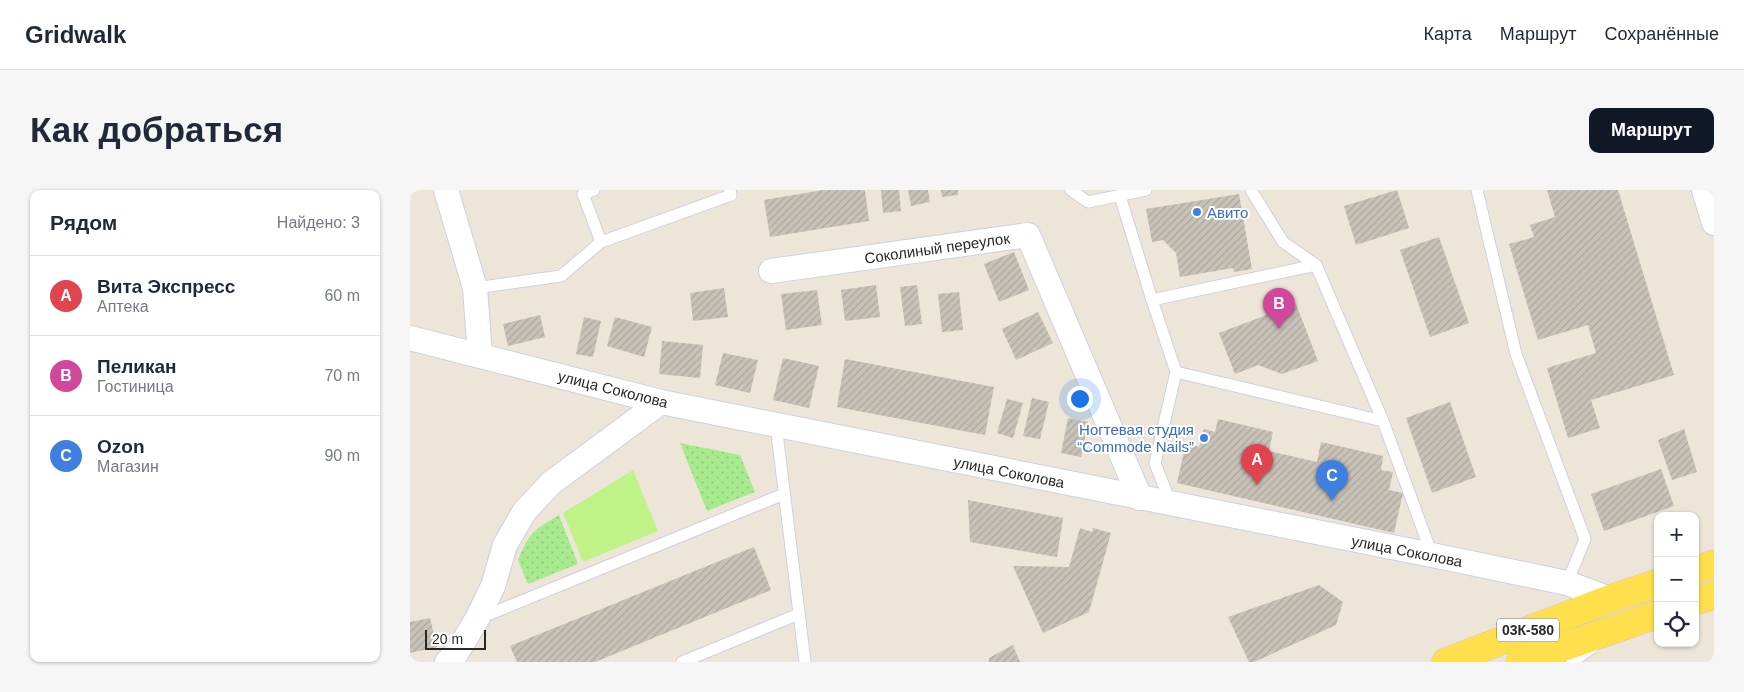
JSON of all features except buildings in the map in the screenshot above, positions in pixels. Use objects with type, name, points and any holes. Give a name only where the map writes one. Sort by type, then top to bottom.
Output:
[{"type":"main road","points":[[1699,569],[1714,564]]},
{"type":"main road","name":"03К-580","points":[[1446,662],[1610,599],[1654,584]]},
{"type":"main road","points":[[1699,600],[1714,595]]},
{"type":"main road","name":"03К-580","points":[[1520,662],[1654,615]]},
{"type":"street","points":[[446,190],[475,288],[480,356]]},
{"type":"street","points":[[1704,190],[1714,223]]},
{"type":"street","name":"Соколиный переулок","points":[[771,271],[1028,235],[1140,498]]},
{"type":"street","name":"улица Соколова","points":[[410,338],[661,402],[1567,583],[1610,599]]},
{"type":"street","points":[[447,662],[456,654],[477,619],[492,586],[505,545],[524,512],[551,483],[661,402]]},
{"type":"lane","points":[[594,190],[583,194],[601,242]]},
{"type":"lane","points":[[475,288],[560,276],[601,242],[731,195],[730,190]]},
{"type":"lane","points":[[1071,190],[1088,202],[1146,190]]},
{"type":"lane","points":[[1251,190],[1283,242],[1316,264],[1383,421],[1432,555]]},
{"type":"lane","points":[[1477,190],[1516,354],[1585,539],[1567,583]]},
{"type":"lane","points":[[1120,196],[1176,372],[1155,463],[1170,504]]},
{"type":"lane","points":[[1152,300],[1316,264]]},
{"type":"lane","points":[[1176,372],[1383,421]]},
{"type":"lane","points":[[776,425],[805,662]]},
{"type":"lane","points":[[477,619],[784,494]]},
{"type":"lane","points":[[682,662],[799,614]]},
{"type":"lane","points":[[1572,662],[1626,624]]},
{"type":"green space","points":[[680,443],[740,455],[755,492],[707,511]]},
{"type":"green space","points":[[633,470],[658,531],[583,562],[563,513]]},
{"type":"green space","points":[[559,515],[578,564],[528,584],[518,560],[522,550],[533,533]]},
{"type":"place","name":"Авито","points":[[1197,212]]},
{"type":"place","name":"Пеликан","points":[[1279,329]]},
{"type":"place","name":"Ногтевая студия “Commode Nails”","points":[[1204,438]]},
{"type":"place","name":"Вита Экспресс","points":[[1257,485]]},
{"type":"place","name":"Ozon","points":[[1332,501]]}]
